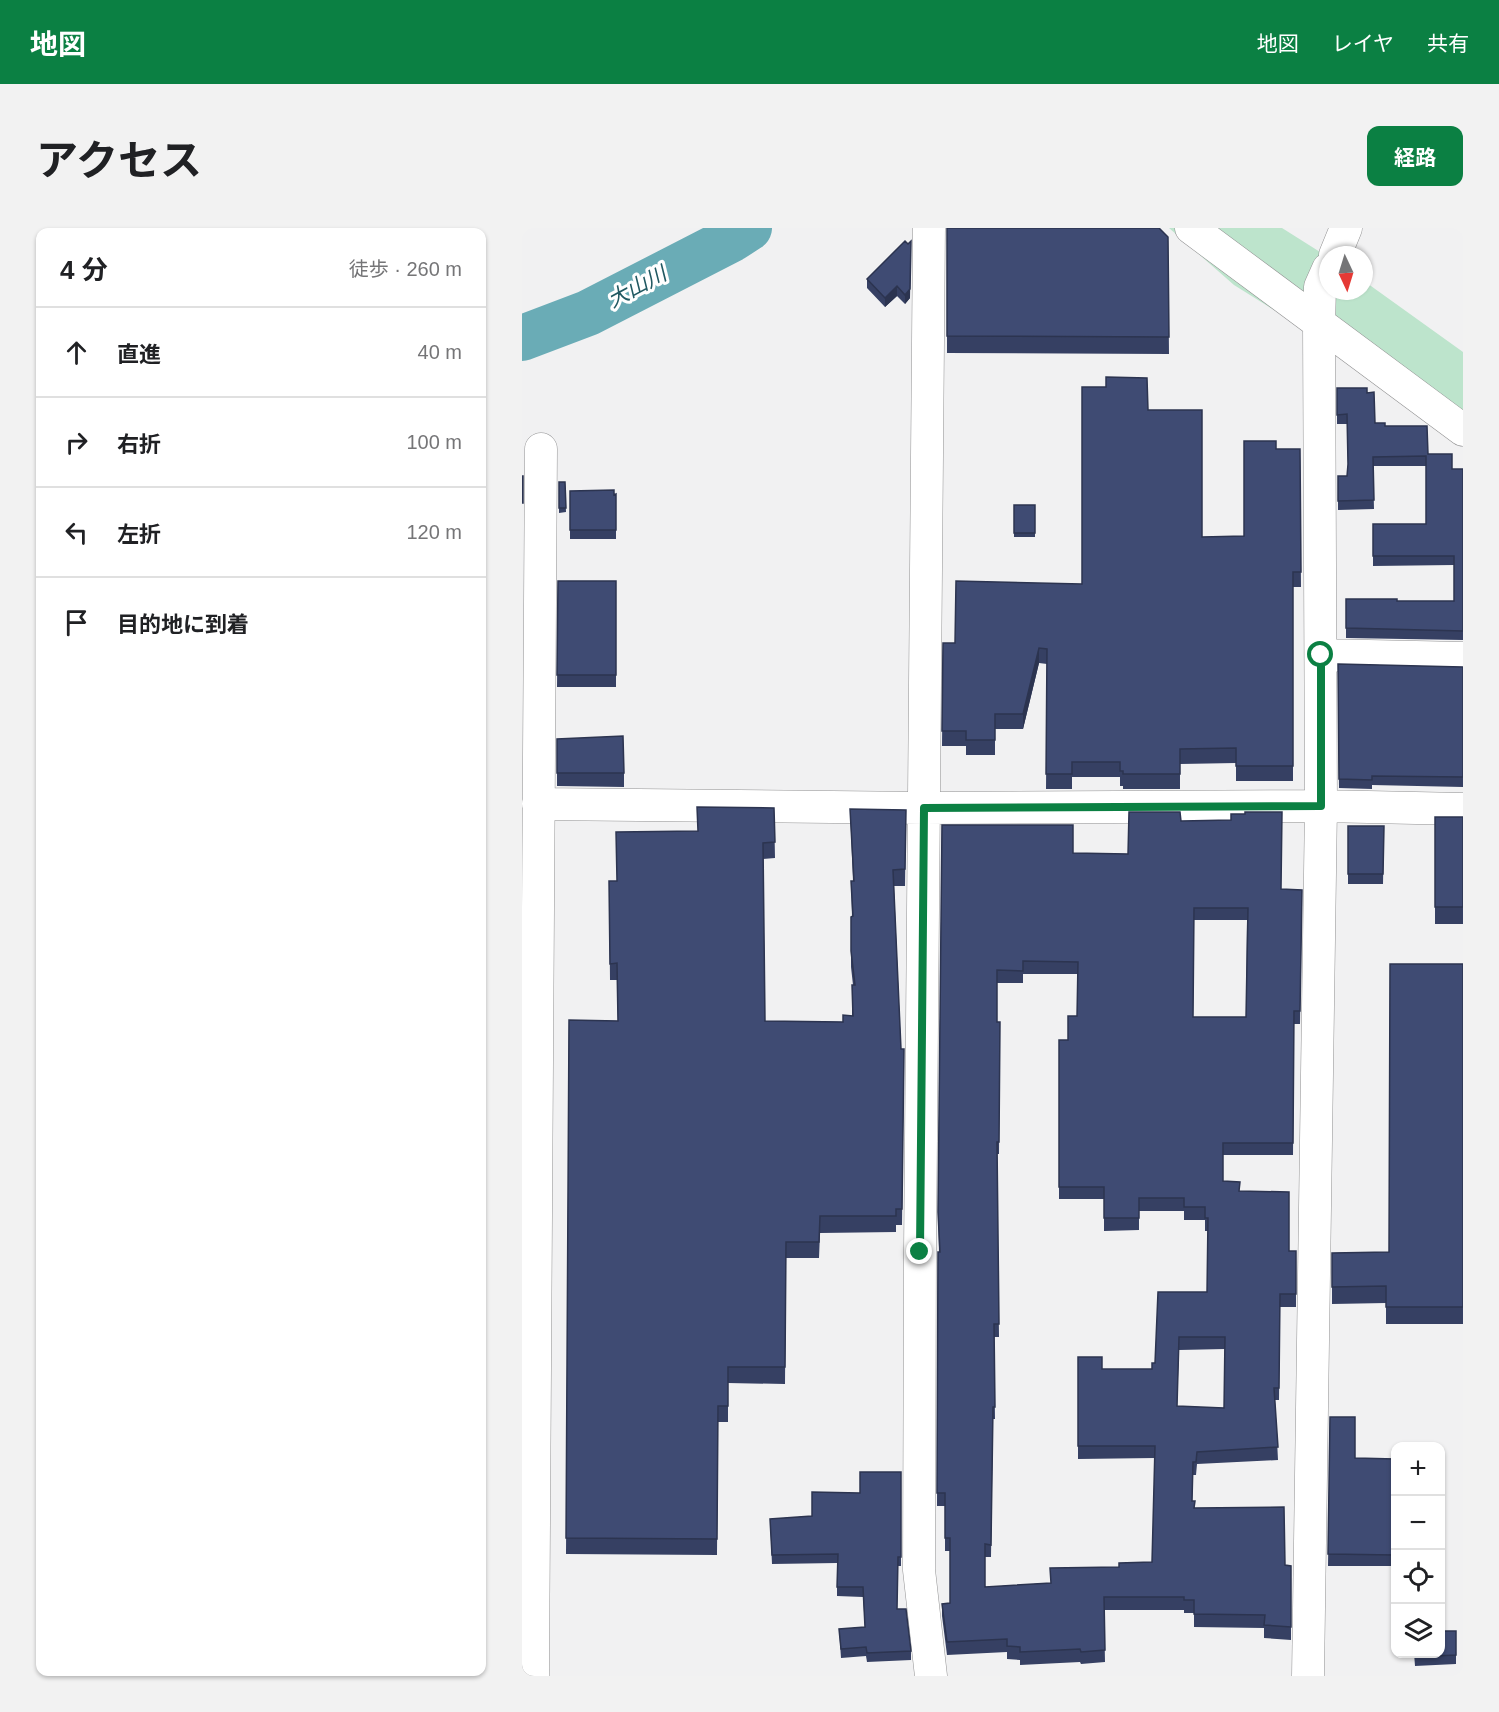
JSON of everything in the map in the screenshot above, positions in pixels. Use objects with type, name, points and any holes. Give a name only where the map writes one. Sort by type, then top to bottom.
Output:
[{"type":"street","points":[[929,228],[919,1570],[932,1676]]},
{"type":"street","points":[[1191,228],[1463,430]]},
{"type":"street","points":[[1339,246],[1346,228]]},
{"type":"street","points":[[1308,1676],[1321,806],[1320,300]]},
{"type":"street","points":[[532,1676],[540,449]]},
{"type":"street","points":[[1321,655],[1463,658]]},
{"type":"street","points":[[538,804],[924,808],[1321,806],[1463,808]]},
{"type":"green space","points":[[1169,228],[1282,228],[1319,251],[1319,300],[1373,300],[1373,287],[1463,352],[1463,437],[1311,333],[1234,285]]},
{"type":"building","points":[[947,228],[1159,228],[1168,237],[1169,337],[947,336]]},
{"type":"building","points":[[905,241],[908,244],[911,241],[910,289],[905,295],[897,286],[885,298],[867,279]]},
{"type":"building","points":[[1106,377],[1147,378],[1148,410],[1202,410],[1202,537],[1244,536],[1244,441],[1276,441],[1276,449],[1300,449],[1301,572],[1293,572],[1293,766],[1236,766],[1236,748],[1180,749],[1180,774],[1123,774],[1123,771],[1120,771],[1120,762],[1072,762],[1072,774],[1046,774],[1047,649],[1039,648],[1023,714],[995,714],[995,740],[966,740],[966,731],[942,731],[943,643],[955,643],[956,581],[1082,584],[1082,387],[1106,387]]},
{"type":"building","points":[[1337,388],[1367,388],[1367,393],[1374,392],[1375,423],[1385,423],[1385,426],[1427,426],[1428,454],[1452,454],[1452,469],[1463,469],[1463,631],[1346,628],[1346,599],[1454,601],[1454,556],[1373,556],[1373,524],[1426,524],[1426,456],[1373,457],[1374,500],[1338,501],[1338,476],[1347,476],[1348,464],[1347,414],[1337,415]]},
{"type":"building","points":[[523,476],[523,503],[522,503]]},
{"type":"building","points":[[559,482],[565,482],[566,508],[559,508]]},
{"type":"building","points":[[614,490],[616,530],[570,530],[570,491]]},
{"type":"building","points":[[1014,505],[1035,505],[1035,533],[1014,533]]},
{"type":"building","points":[[558,581],[616,581],[616,675],[557,675]]},
{"type":"building","points":[[1338,664],[1463,667],[1463,777],[1372,776],[1372,780],[1339,779]]},
{"type":"building","points":[[623,736],[624,773],[557,773],[557,739]]},
{"type":"building","points":[[697,807],[774,808],[775,842],[763,843],[765,1021],[843,1022],[843,1015],[853,1016],[852,985],[855,985],[851,951],[851,917],[853,916],[851,881],[854,881],[850,809],[906,810],[905,869],[893,870],[901,1049],[904,1049],[902,1209],[896,1209],[896,1216],[820,1216],[819,1242],[786,1242],[785,1367],[728,1367],[728,1406],[718,1406],[717,1539],[566,1538],[569,1020],[618,1021],[617,963],[610,964],[609,881],[617,881],[616,832],[698,831]]},
{"type":"building","points":[[1129,812],[1180,812],[1181,821],[1231,820],[1231,814],[1282,812],[1281,889],[1302,890],[1300,1011],[1294,1011],[1293,1143],[1223,1143],[1223,1181],[1240,1182],[1239,1191],[1289,1192],[1289,1251],[1296,1251],[1296,1294],[1280,1294],[1279,1388],[1274,1388],[1278,1447],[1197,1452],[1196,1462],[1193,1462],[1192,1501],[1195,1501],[1194,1508],[1284,1507],[1285,1565],[1291,1566],[1291,1627],[1264,1625],[1265,1615],[1194,1614],[1194,1600],[1184,1600],[1184,1597],[1104,1597],[1105,1650],[1020,1652],[1020,1647],[1007,1646],[1007,1639],[947,1642],[942,1604],[950,1603],[950,1538],[945,1538],[945,1493],[937,1493],[942,825],[1073,825],[1073,853],[1128,854]],"holes":[[[1194,908],[1248,908],[1246,1017],[1193,1017]],[[1023,961],[1078,962],[1077,1016],[1068,1016],[1068,1040],[1059,1040],[1059,1187],[1104,1187],[1104,1218],[1139,1218],[1139,1198],[1184,1198],[1184,1207],[1205,1207],[1205,1218],[1208,1218],[1207,1292],[1158,1292],[1155,1363],[1152,1363],[1152,1369],[1102,1369],[1102,1357],[1078,1357],[1078,1446],[1155,1446],[1152,1562],[1119,1563],[1119,1567],[1050,1568],[1051,1583],[985,1587],[985,1544],[991,1545],[993,1407],[995,1407],[994,1324],[999,1324],[997,1142],[999,1142],[1000,1022],[997,1022],[997,970],[1023,971]],[[1179,1337],[1225,1337],[1224,1408],[1177,1406]]]},
{"type":"building","points":[[1435,817],[1463,817],[1463,907],[1435,907]]},
{"type":"building","points":[[1348,826],[1384,826],[1383,874],[1348,874]]},
{"type":"building","points":[[1390,964],[1463,964],[1463,1307],[1386,1307],[1386,1286],[1332,1287],[1332,1253],[1389,1252]]},
{"type":"building","points":[[1330,1417],[1355,1417],[1355,1458],[1391,1459],[1391,1555],[1328,1554]]},
{"type":"building","points":[[860,1472],[901,1472],[901,1557],[898,1557],[897,1609],[906,1609],[911,1651],[867,1653],[866,1647],[841,1649],[839,1629],[865,1627],[863,1587],[837,1587],[838,1554],[772,1555],[770,1519],[812,1516],[812,1492],[860,1493]]},
{"type":"building","points":[[1445,1631],[1456,1631],[1456,1655],[1445,1656]]},
{"type":"waterway","name":"大山川","points":[[522,338],[588,313],[749,228]]},
{"type":"route","points":[[920,1252],[924,808],[1321,806],[1321,655]]}]
